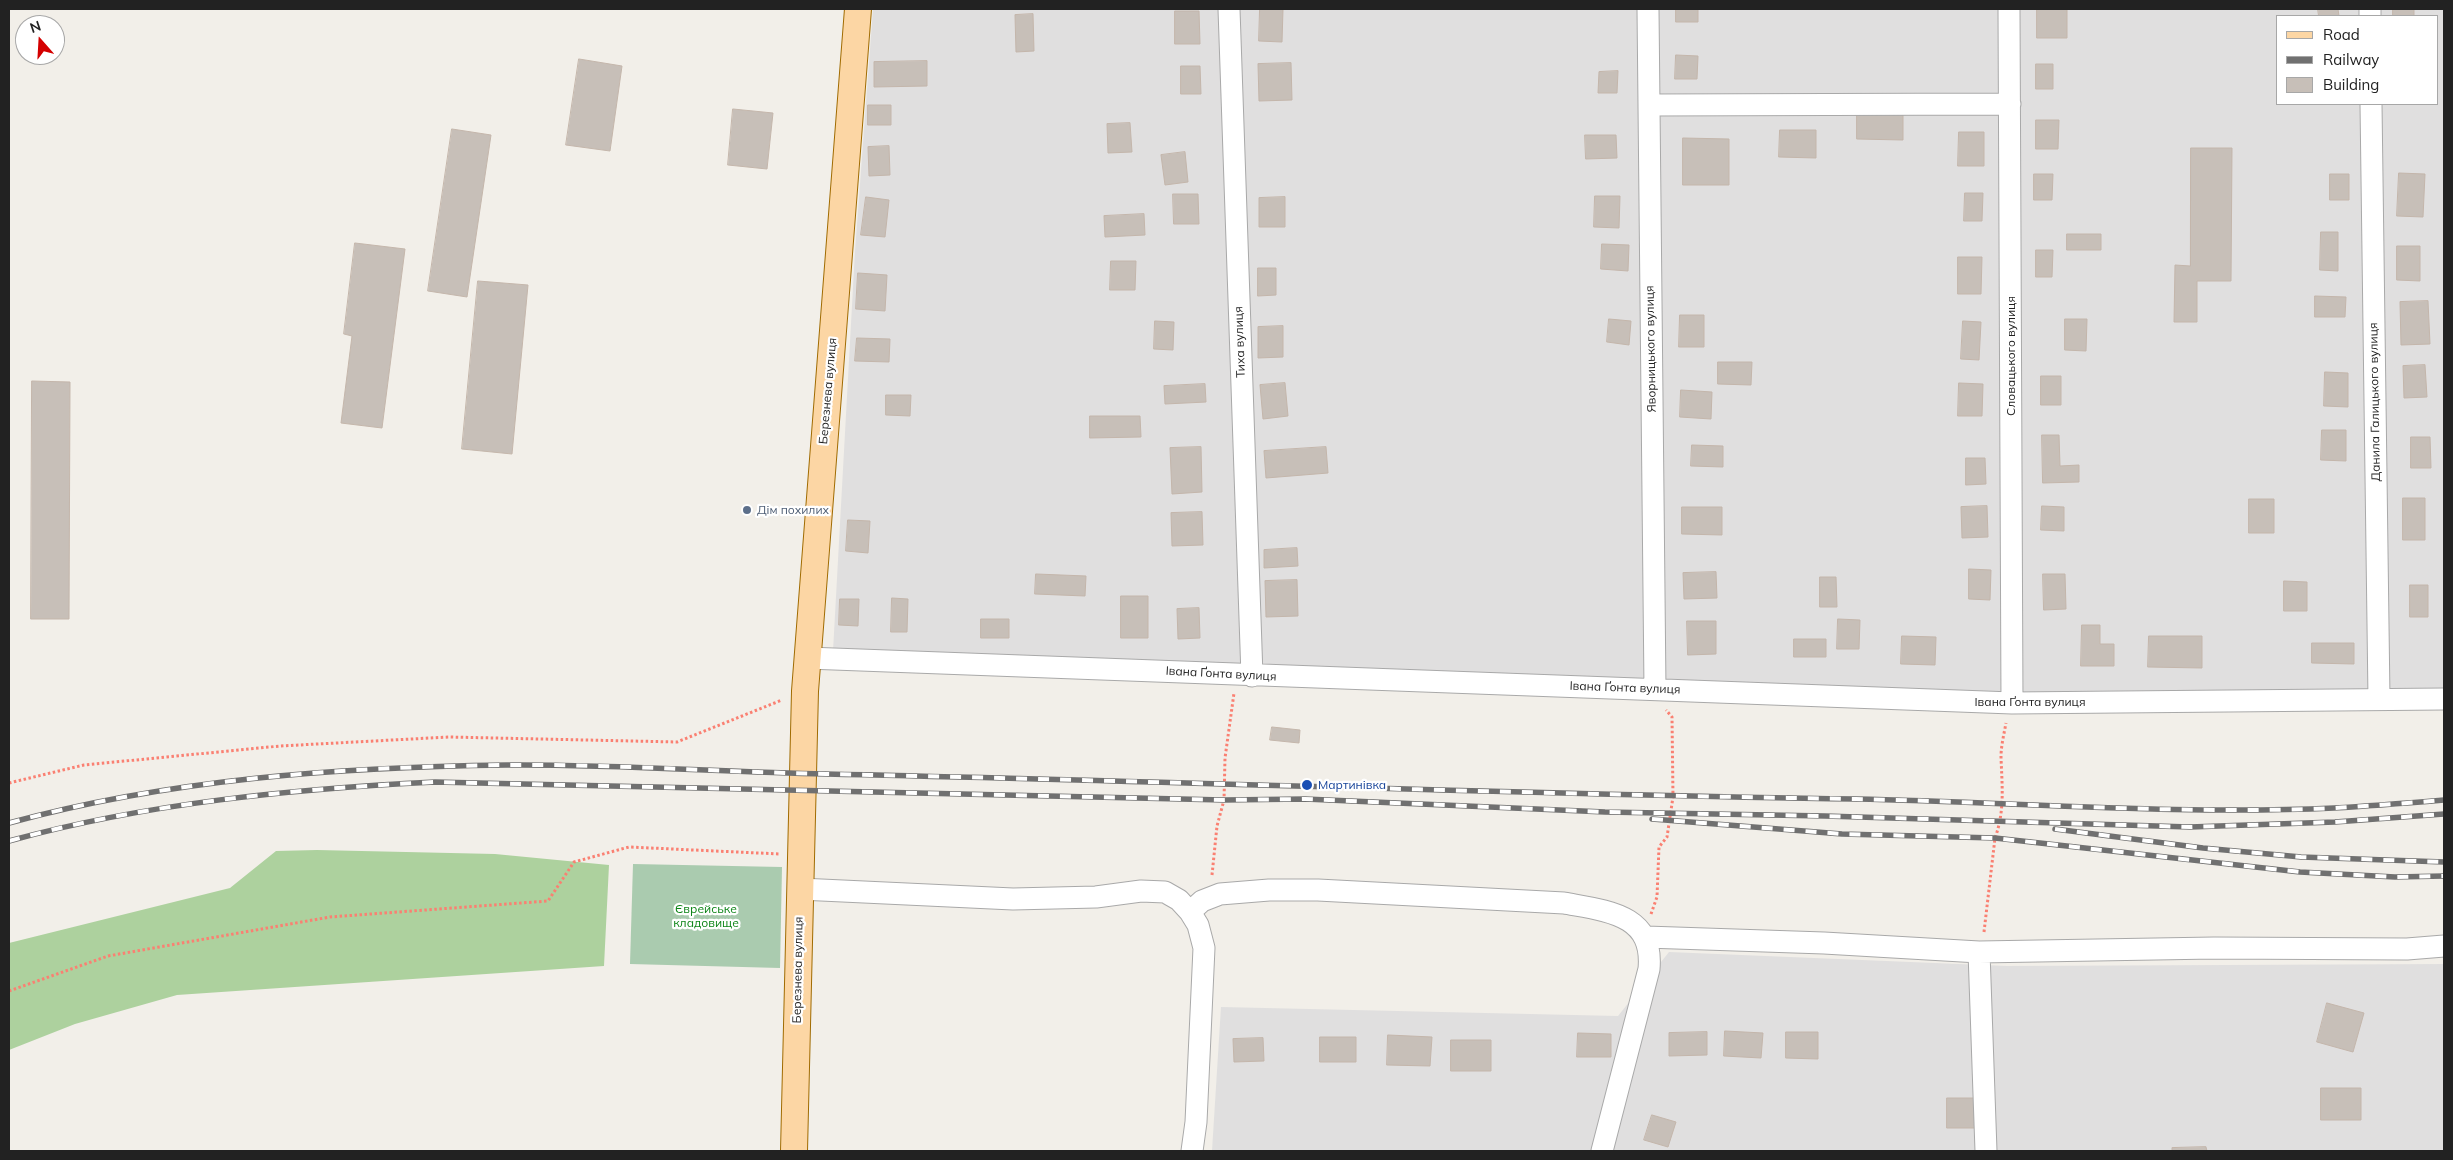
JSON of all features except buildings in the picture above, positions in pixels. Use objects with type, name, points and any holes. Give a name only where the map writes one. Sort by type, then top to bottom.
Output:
[{"type":"main road","name":"Березнева вулиця","points":[[794,1151],[805,691],[858,9]]},
{"type":"street","name":"Тиха вулиця","points":[[1229,9],[1242,674]]},
{"type":"street","name":"Яворницького вулиця","points":[[1648,9],[1655,689]]},
{"type":"street","name":"Словацького вулиця","points":[[2010,9],[2012,703]]},
{"type":"street","points":[[1649,105],[2010,104]]},
{"type":"street","name":"Данила Галицького вулиця","points":[[2371,105],[2379,699]]},
{"type":"street","name":"Івана Ґонта вулиця","points":[[807,658],[2012,703],[2444,699]]},
{"type":"street","points":[[800,889],[1013,899],[1096,897],[1141,892],[1165,892],[1179,900],[1196,906],[1220,894],[1269,890],[1318,890],[1564,903],[1601,910],[1634,923],[1646,937],[1650,952],[1649,969],[1602,1151]]},
{"type":"street","points":[[1192,1151],[1196,1122],[1204,948],[1198,925],[1196,906]]},
{"type":"street","points":[[1646,937],[1824,942],[1979,952],[2214,948],[2407,949],[2444,946]]},
{"type":"street","points":[[1979,952],[1986,1151]]},
{"type":"path","points":[[1196,906],[1214,870],[1217,826],[1224,800],[1225,758],[1232,711],[1242,674]]},
{"type":"path","points":[[1646,937],[1649,919],[1657,897],[1659,847],[1667,837],[1673,797],[1672,717],[1659,702],[1655,689]]},
{"type":"path","points":[[9,784],[84,765],[280,746],[449,737],[677,742],[805,691]]},
{"type":"path","points":[[1979,952],[1986,922],[1995,838],[2000,825],[2004,792],[2001,746],[2012,703]]},
{"type":"path","points":[[9,991],[108,956],[330,917],[548,901],[574,862],[629,847],[801,855]]},
{"type":"shaded area","points":[[873,9],[2444,9],[2444,689],[2036,695],[833,651],[855,251]]},
{"type":"shaded area","points":[[1669,952],[2007,966],[2444,964],[2444,1151],[1212,1151],[1221,1007],[1618,1016]]},
{"type":"green space","points":[[317,850],[495,854],[609,865],[604,966],[177,995],[75,1024],[9,1050],[9,943],[230,888],[276,851]]},
{"type":"green space","name":"Єврейське кладовище","points":[[633,864],[782,867],[780,968],[630,964]]},
{"type":"railway","points":[[9,823],[131,796],[256,778],[381,769],[507,765],[1916,801],[2155,809],[2274,810],[2334,808],[2444,800]]},
{"type":"railway","points":[[9,841],[61,828],[167,807],[274,794],[435,782],[1224,800],[1305,799],[1605,812],[1825,816],[2190,827],[2335,822],[2444,814]]},
{"type":"railway","points":[[1652,819],[1842,834],[1995,838],[2300,872],[2395,877],[2444,876]]},
{"type":"railway","points":[[2055,829],[2203,848],[2301,857],[2444,862]]},
{"type":"place","name":"Дiм похилих","points":[[747,510]]},
{"type":"place","name":"Мартинівка","points":[[1307,785]]}]
